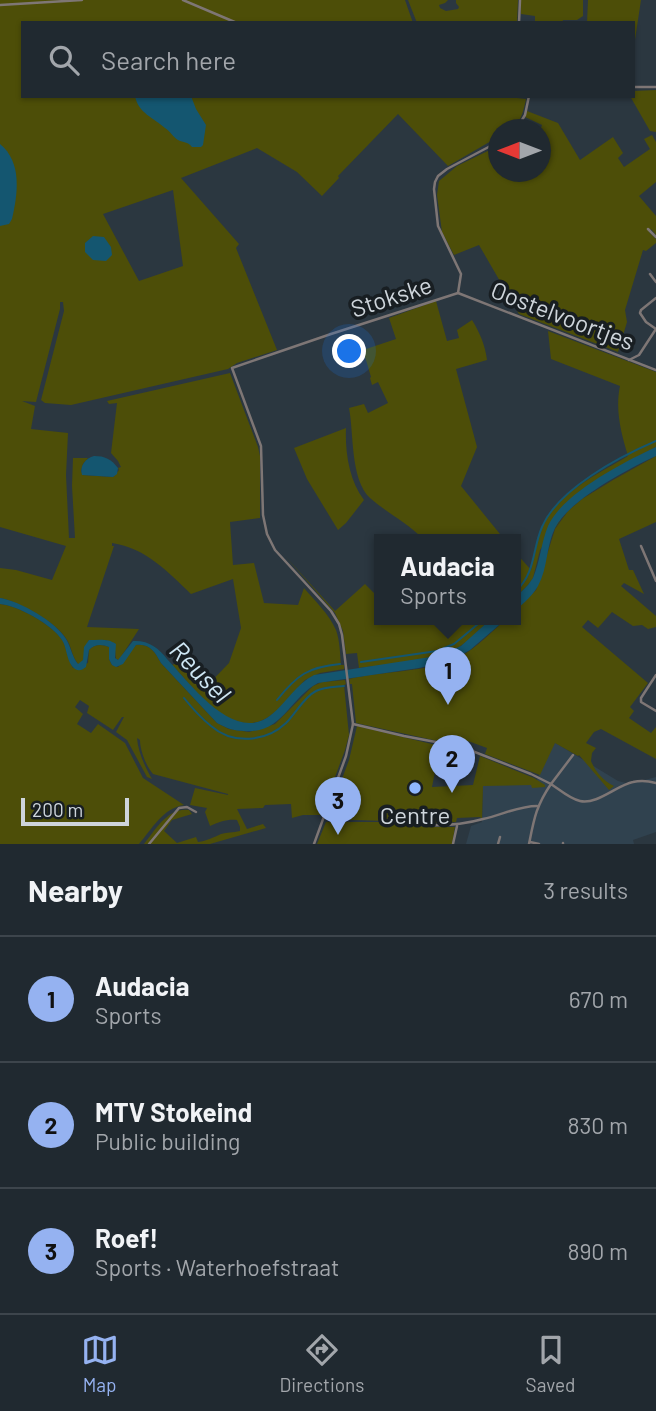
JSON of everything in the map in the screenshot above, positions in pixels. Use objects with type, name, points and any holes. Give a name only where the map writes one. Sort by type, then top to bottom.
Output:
[{"type":"street","points":[[0,5],[82,0]]},
{"type":"street","points":[[183,0],[232,21]]},
{"type":"street","points":[[519,21],[520,0]]},
{"type":"street","points":[[635,87],[656,87]]},
{"type":"street","points":[[523,119],[529,98]]},
{"type":"street","name":"Stokske","points":[[353,724],[341,629],[336,617],[275,550],[267,534],[263,515],[261,446],[232,368],[458,293],[461,274],[438,226],[435,181],[447,169],[488,148]]},
{"type":"street","points":[[648,229],[656,237]]},
{"type":"street","points":[[650,274],[656,282]]},
{"type":"street","name":"Oostelvoortjes","points":[[458,293],[656,370]]},
{"type":"street","points":[[629,360],[639,355],[656,329],[646,322],[640,313],[656,298]]},
{"type":"street","points":[[641,546],[654,571],[656,581]]},
{"type":"street","points":[[656,675],[641,698],[641,702],[656,711]]},
{"type":"street","points":[[314,844],[346,756],[353,724],[462,747],[531,774],[577,801],[593,800],[631,782],[656,783]]},
{"type":"street","points":[[539,844],[529,843],[537,806],[573,755]]},
{"type":"street","points":[[422,825],[457,825],[517,808],[537,806]]},
{"type":"street","points":[[149,844],[179,808],[187,807],[196,812]]},
{"type":"street","points":[[453,844],[457,825]]},
{"type":"street","points":[[498,844],[500,836]]},
{"type":"shaded area","points":[[0,0],[405,0],[412,21],[21,21],[21,98],[526,99],[520,119],[488,119],[488,143],[448,166],[398,114],[322,196],[297,172],[257,148],[181,178],[239,244],[236,248],[277,350],[237,363],[228,369],[71,405],[45,403],[41,400],[64,311],[63,302],[60,302],[36,402],[22,401],[35,406],[31,429],[68,433],[66,475],[69,538],[75,538],[73,458],[88,458],[83,464],[83,475],[113,477],[121,467],[111,453],[117,403],[109,404],[107,401],[230,373],[260,456],[260,518],[230,522],[233,565],[254,563],[264,603],[298,605],[304,588],[326,613],[336,630],[341,665],[344,665],[344,669],[320,673],[305,680],[281,707],[265,719],[252,723],[238,722],[213,708],[172,665],[177,663],[203,690],[229,663],[241,628],[233,579],[191,594],[146,556],[112,543],[114,546],[87,627],[139,629],[119,660],[106,640],[89,640],[79,665],[67,640],[47,620],[27,608],[0,598],[0,568],[52,580],[66,546],[0,527]],"holes":[[[173,190],[183,266],[139,281],[103,214]]]},
{"type":"shaded area","points":[[408,0],[448,0],[439,5],[446,11],[458,9],[456,0],[518,0],[517,21],[416,21]]},
{"type":"shaded area","points":[[521,0],[583,0],[583,16],[577,20],[535,21],[535,16],[521,14]]},
{"type":"shaded area","points":[[588,0],[641,0],[635,40],[635,21],[587,21]]},
{"type":"shaded area","points":[[656,90],[656,132],[650,131],[631,98],[635,98],[635,91]]},
{"type":"shaded area","points":[[527,111],[548,119],[529,119],[525,117]]},
{"type":"shaded area","points":[[551,120],[558,123],[580,160],[613,137],[623,153],[618,158],[624,167],[650,149],[644,139],[652,135],[656,142],[656,182],[639,196],[656,216],[656,235],[651,229],[649,232],[656,239],[656,243],[646,251],[643,250],[625,310],[627,322],[618,352],[519,314],[479,245],[454,255],[442,232],[437,195],[439,181],[457,166],[488,151],[488,182],[551,182]]},
{"type":"shaded area","points":[[436,301],[447,341],[459,338],[457,330],[472,320],[480,334],[487,360],[456,369],[477,447],[461,486],[500,534],[418,534],[370,498],[364,490],[356,468],[349,408],[364,404],[368,413],[388,403],[378,382],[372,385],[363,350],[396,339],[389,318]]},
{"type":"shaded area","points":[[548,331],[656,372],[656,447],[580,491],[540,550],[533,578],[521,592],[521,559],[531,570],[544,523],[551,512],[581,484],[628,456],[618,413],[620,386],[551,359]]},
{"type":"shaded area","points":[[346,428],[349,466],[364,500],[338,530],[307,479],[294,448]]},
{"type":"shaded area","points":[[656,456],[656,522],[619,539],[629,570],[633,570],[644,594],[624,583],[621,586],[656,616],[656,627],[648,629],[642,625],[633,626],[612,612],[598,628],[588,620],[582,627],[648,683],[630,707],[634,711],[629,718],[651,733],[656,727],[656,759],[601,729],[594,732],[586,743],[596,748],[591,761],[600,775],[614,786],[609,790],[579,755],[555,743],[540,775],[485,754],[487,748],[468,741],[465,747],[356,723],[352,684],[349,679],[447,663],[471,650],[499,625],[521,625],[521,605],[536,590],[555,529],[568,511],[582,499]]},
{"type":"shaded area","points":[[285,556],[335,611],[365,584],[374,593],[374,625],[485,625],[463,645],[441,655],[418,661],[359,668],[357,653],[346,654],[343,631],[335,613]]},
{"type":"shaded area","points":[[0,604],[25,612],[59,635],[73,668],[88,663],[89,650],[96,646],[109,647],[109,659],[112,665],[118,667],[136,645],[148,647],[217,723],[229,729],[249,732],[275,724],[313,686],[322,682],[345,680],[349,735],[321,815],[292,818],[291,804],[237,809],[247,829],[263,824],[266,828],[210,844],[144,844],[163,820],[182,810],[189,810],[192,814],[172,820],[164,831],[177,843],[196,837],[198,842],[204,841],[223,833],[240,831],[240,827],[237,820],[210,826],[205,812],[207,808],[190,805],[195,788],[228,794],[153,774],[137,738],[142,759],[152,779],[147,777],[127,740],[116,732],[124,717],[113,730],[87,713],[89,706],[80,700],[75,707],[83,714],[77,724],[91,733],[98,724],[125,743],[143,778],[184,805],[164,815],[139,844],[0,844]]},
{"type":"shaded area","points":[[357,726],[440,746],[432,787],[473,785],[480,756],[534,778],[545,787],[483,786],[482,819],[457,818],[456,822],[423,824],[418,822],[423,827],[455,827],[452,844],[317,844],[326,822],[414,822],[327,819],[349,760]]},
{"type":"shaded area","points":[[554,742],[618,781],[630,784],[656,777],[656,832],[633,840],[634,844],[466,844],[471,826],[482,822],[483,785],[537,780]]},
{"type":"water","points":[[136,98],[192,98],[206,125],[203,145],[192,147],[176,139],[143,111]]},
{"type":"water","points":[[0,144],[12,160],[17,189],[12,219],[9,224],[0,226]]},
{"type":"water","points":[[93,236],[104,237],[111,247],[112,255],[106,261],[93,260],[85,252],[85,243]]},
{"type":"water","points":[[656,447],[656,456],[600,486],[562,517],[552,535],[538,586],[521,605],[521,592],[533,578],[548,526],[556,514],[580,490]]},
{"type":"water","points":[[94,456],[110,460],[118,468],[117,474],[113,477],[82,475],[84,463]]},
{"type":"water","points":[[0,598],[8,600],[46,619],[66,639],[78,664],[83,660],[84,647],[89,640],[106,640],[116,644],[115,658],[118,660],[133,641],[153,646],[214,707],[228,717],[242,722],[257,722],[271,715],[302,683],[314,675],[437,656],[461,646],[484,625],[499,625],[470,650],[450,661],[318,683],[308,689],[285,714],[268,727],[240,731],[217,723],[148,647],[136,645],[123,664],[116,667],[109,659],[109,647],[96,646],[89,650],[86,667],[77,670],[70,663],[64,643],[51,628],[16,608],[0,604]]},
{"type":"waterway","points":[[521,585],[530,568],[542,527],[561,500],[608,465],[656,441]]},
{"type":"waterway","points":[[361,662],[437,651],[454,644],[477,625]]},
{"type":"waterway","points":[[277,700],[304,674],[319,667],[340,664]]},
{"type":"waterway","points":[[184,698],[204,720],[220,732],[249,739],[278,729],[316,691],[344,686]]},
{"type":"place","name":"Audacia","points":[[448,705]]},
{"type":"place","name":"Centre","points":[[415,788]]},
{"type":"place","name":"MTV Stokeind","points":[[452,793]]},
{"type":"place","name":"Roef!","points":[[338,835]]},
{"type":"water label","name":"Reusel","points":[[201,671]]}]
